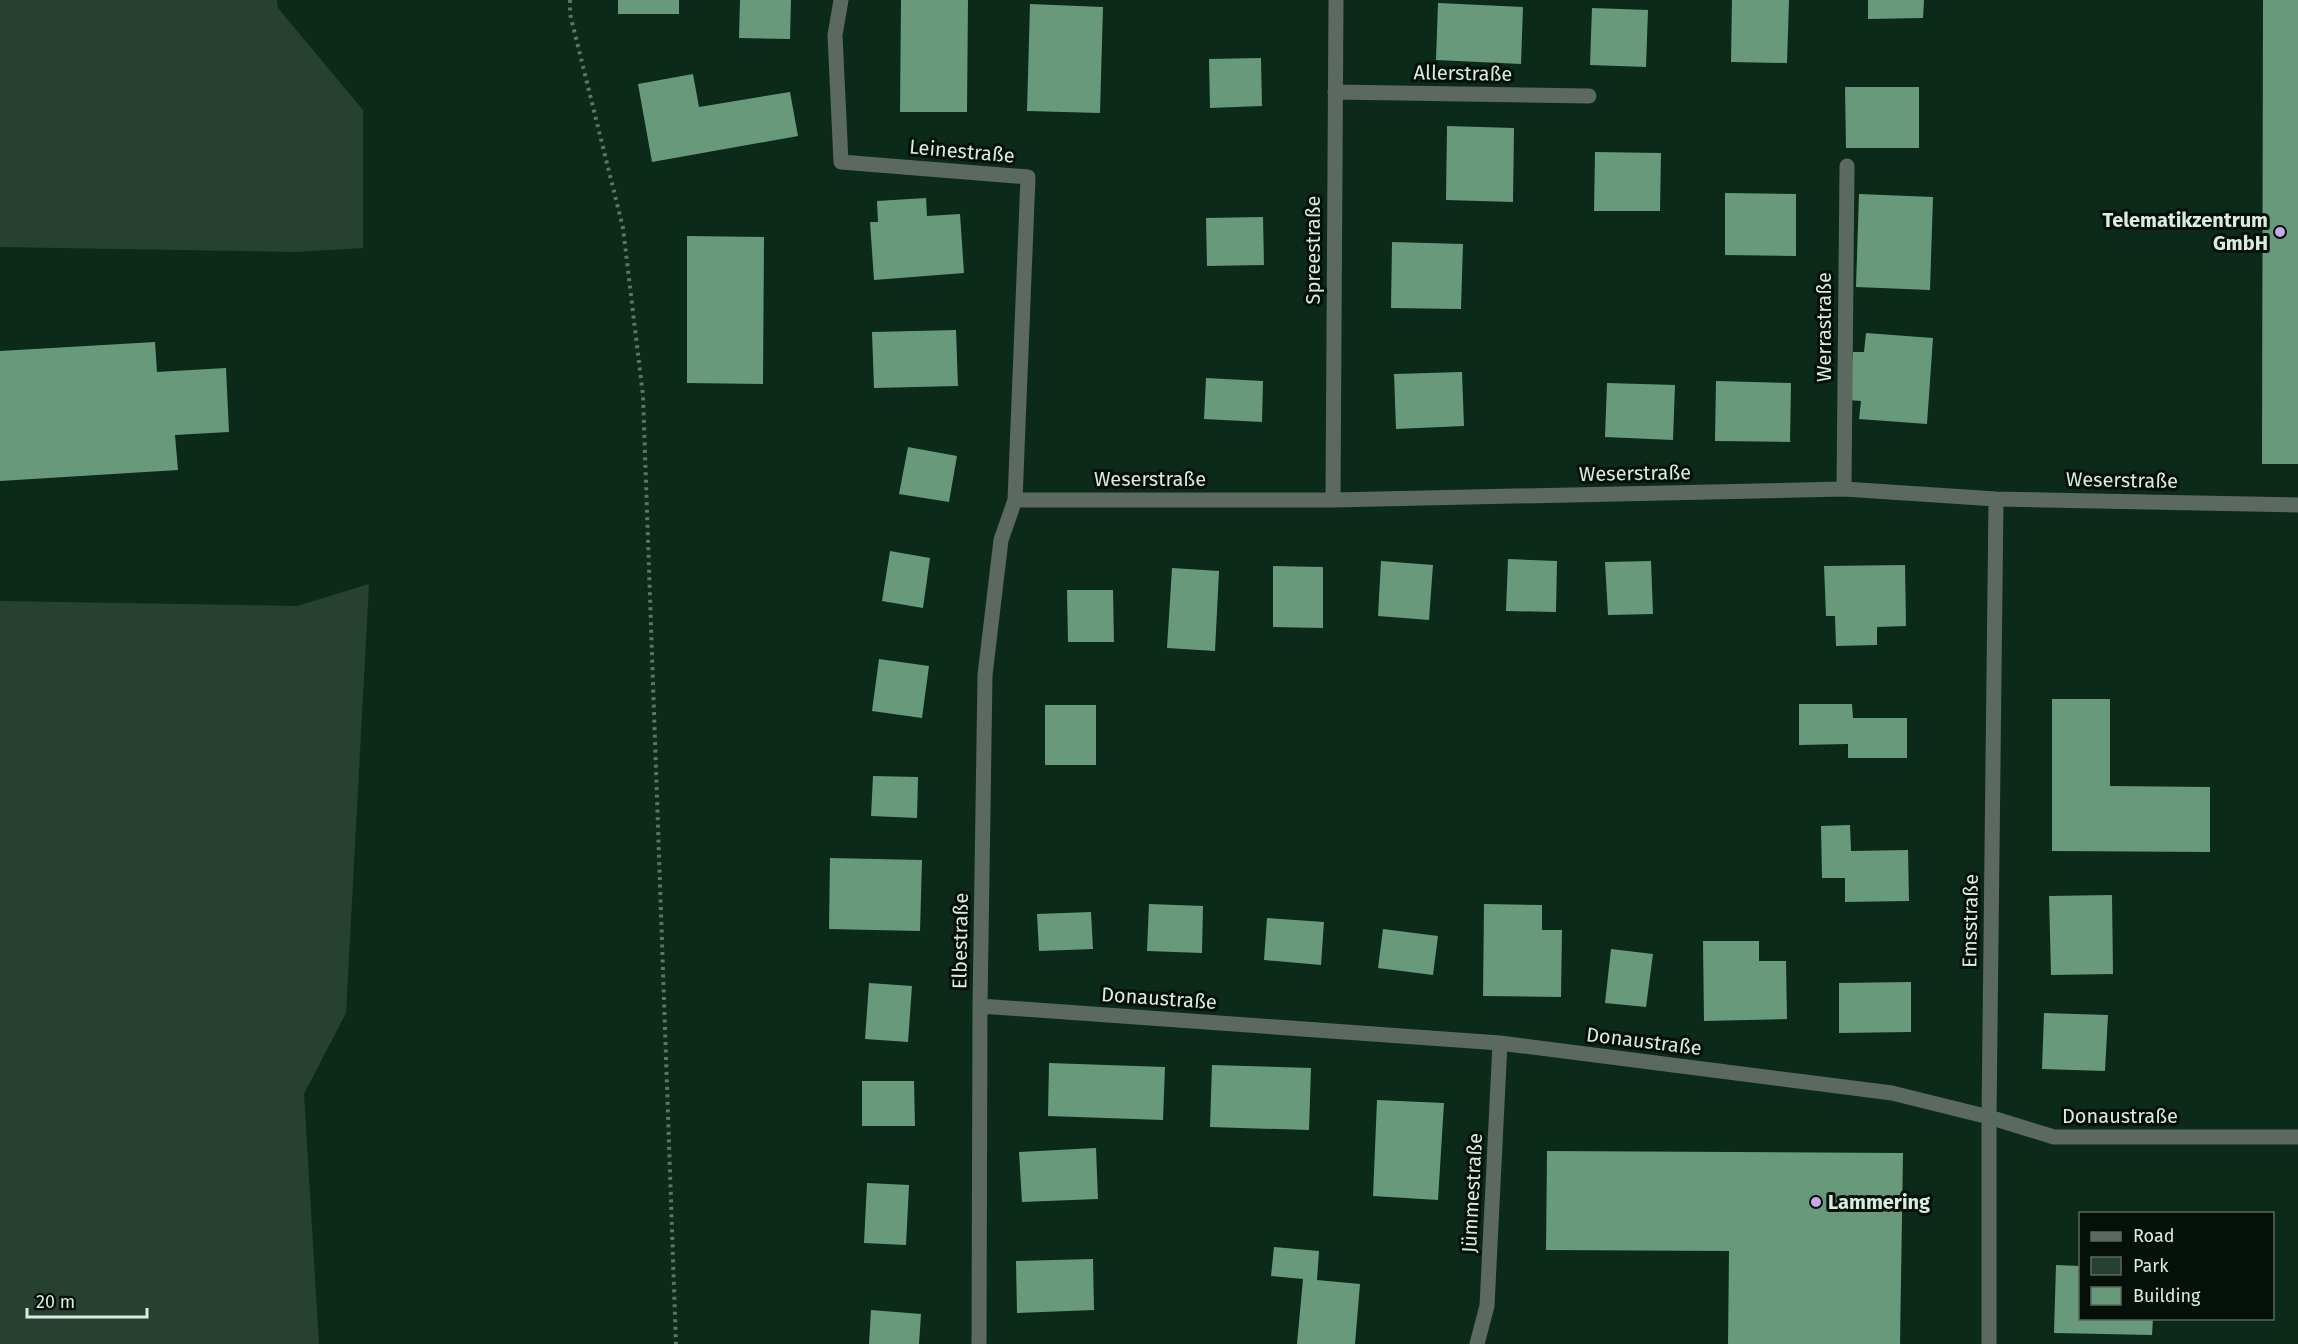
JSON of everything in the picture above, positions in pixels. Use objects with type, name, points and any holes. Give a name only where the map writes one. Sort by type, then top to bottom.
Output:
[{"type":"street","name":"Leinestraße","points":[[841,0],[835,35],[840,162],[1028,177],[1015,500]]},
{"type":"street","name":"Spreestraße","points":[[1333,500],[1336,0]]},
{"type":"street","name":"Allerstraße","points":[[1335,92],[1589,96]]},
{"type":"street","name":"Werrastraße","points":[[1844,489],[1847,166]]},
{"type":"street","name":"Weserstraße","points":[[1015,500],[1333,500],[1844,489],[1996,499],[2298,505]]},
{"type":"street","name":"Emsstraße","points":[[1989,1344],[1989,1117],[1996,499]]},
{"type":"street","name":"Elbestraße","points":[[979,1344],[980,1006],[985,675],[1001,540],[1015,500]]},
{"type":"street","name":"Donaustraße","points":[[980,1006],[1500,1043],[1892,1093],[1989,1117],[2054,1137],[2298,1137]]},
{"type":"street","name":"Jümmestraße","points":[[1477,1344],[1487,1306],[1500,1043]]},
{"type":"path","points":[[570,0],[570,14],[623,228],[643,396],[676,1344]]},
{"type":"green space","points":[[0,0],[277,0],[278,8],[363,110],[363,248],[296,252],[0,247]]},
{"type":"green space","points":[[369,584],[346,1013],[304,1094],[319,1344],[0,1344],[0,601],[297,606]]},
{"type":"building","points":[[618,0],[679,0],[679,14],[618,14]]},
{"type":"building","points":[[740,0],[791,0],[790,39],[739,38]]},
{"type":"building","points":[[901,0],[968,0],[967,112],[900,112]]},
{"type":"building","points":[[1732,0],[1789,0],[1787,63],[1731,62]]},
{"type":"building","points":[[1868,0],[1924,0],[1923,18],[1868,19]]},
{"type":"building","name":"Telematikzentrum GmbH","points":[[2263,0],[2298,0],[2298,464],[2262,464]]},
{"type":"building","points":[[1438,3],[1523,7],[1521,64],[1436,60]]},
{"type":"building","points":[[1030,4],[1103,7],[1100,113],[1027,111]]},
{"type":"building","points":[[1592,8],[1648,10],[1646,67],[1590,65]]},
{"type":"building","points":[[1261,58],[1262,106],[1210,108],[1209,59]]},
{"type":"building","points":[[693,74],[699,107],[790,92],[798,136],[652,162],[638,84]]},
{"type":"building","points":[[1845,87],[1919,87],[1919,148],[1846,148]]},
{"type":"building","points":[[1447,126],[1514,128],[1513,202],[1446,200]]},
{"type":"building","points":[[1595,152],[1661,153],[1660,211],[1594,211]]},
{"type":"building","points":[[1725,193],[1796,194],[1796,256],[1725,255]]},
{"type":"building","points":[[1859,194],[1933,197],[1930,290],[1856,287]]},
{"type":"building","points":[[926,198],[927,216],[960,214],[964,273],[874,280],[870,222],[878,222],[877,201]]},
{"type":"building","points":[[1263,217],[1264,265],[1207,266],[1206,218]]},
{"type":"building","points":[[687,236],[764,237],[763,384],[687,383]]},
{"type":"building","points":[[1392,242],[1463,244],[1461,309],[1391,308]]},
{"type":"building","points":[[956,330],[958,386],[874,388],[872,332]]},
{"type":"building","points":[[1866,333],[1933,338],[1927,424],[1859,419],[1861,401],[1849,400],[1853,352],[1864,352]]},
{"type":"building","points":[[155,342],[157,372],[226,368],[229,432],[175,435],[178,470],[0,481],[0,351]]},
{"type":"building","points":[[1462,372],[1464,426],[1396,429],[1394,374]]},
{"type":"building","points":[[1206,378],[1263,381],[1262,422],[1204,419]]},
{"type":"building","points":[[1716,381],[1791,383],[1790,442],[1715,441]]},
{"type":"building","points":[[1607,383],[1675,385],[1673,440],[1605,437]]},
{"type":"building","points":[[908,447],[957,456],[949,502],[899,494]]},
{"type":"building","points":[[890,551],[930,558],[923,608],[882,601]]},
{"type":"building","points":[[1508,559],[1557,561],[1556,612],[1506,611]]},
{"type":"building","points":[[1381,561],[1433,565],[1429,620],[1378,616]]},
{"type":"building","points":[[1651,561],[1653,614],[1608,615],[1605,562]]},
{"type":"building","points":[[1905,565],[1906,626],[1877,627],[1877,645],[1836,646],[1835,616],[1826,616],[1824,566]]},
{"type":"building","points":[[1273,566],[1323,567],[1323,628],[1273,627]]},
{"type":"building","points":[[1172,568],[1219,571],[1215,651],[1167,648]]},
{"type":"building","points":[[1067,590],[1113,590],[1114,642],[1068,642]]},
{"type":"building","points":[[879,659],[929,666],[922,718],[872,711]]},
{"type":"building","points":[[2052,699],[2110,699],[2110,786],[2210,787],[2210,852],[2052,851]]},
{"type":"building","points":[[1799,704],[1852,704],[1853,718],[1907,718],[1907,758],[1848,758],[1848,744],[1799,745]]},
{"type":"building","points":[[1045,705],[1096,705],[1096,765],[1045,765]]},
{"type":"building","points":[[873,776],[918,777],[917,818],[871,816]]},
{"type":"building","points":[[1850,825],[1851,851],[1908,850],[1909,901],[1845,902],[1845,878],[1822,878],[1821,826]]},
{"type":"building","points":[[830,858],[922,860],[920,931],[829,929]]},
{"type":"building","points":[[2112,895],[2113,974],[2051,975],[2049,896]]},
{"type":"building","points":[[1149,904],[1203,906],[1202,953],[1147,951]]},
{"type":"building","points":[[1484,904],[1542,905],[1542,930],[1562,930],[1561,997],[1483,996]]},
{"type":"building","points":[[1091,912],[1093,949],[1039,951],[1037,914]]},
{"type":"building","points":[[1267,918],[1324,922],[1321,965],[1264,960]]},
{"type":"building","points":[[1383,929],[1438,936],[1433,975],[1378,968]]},
{"type":"building","points":[[1703,941],[1759,941],[1759,961],[1786,961],[1787,1019],[1704,1021]]},
{"type":"building","points":[[1611,949],[1653,954],[1646,1007],[1605,1003]]},
{"type":"building","points":[[1911,982],[1911,1032],[1839,1033],[1839,983]]},
{"type":"building","points":[[869,983],[912,986],[908,1042],[865,1039]]},
{"type":"building","points":[[2044,1013],[2108,1015],[2105,1071],[2042,1069]]},
{"type":"building","points":[[1049,1063],[1165,1067],[1163,1120],[1048,1116]]},
{"type":"building","points":[[1212,1065],[1311,1068],[1309,1130],[1210,1127]]},
{"type":"building","points":[[862,1081],[914,1081],[915,1126],[862,1126]]},
{"type":"building","points":[[1377,1100],[1444,1103],[1438,1200],[1373,1196]]},
{"type":"building","points":[[1096,1148],[1098,1199],[1022,1202],[1019,1152]]},
{"type":"building","name":"Lammering","points":[[1547,1151],[1903,1153],[1900,1344],[1728,1344],[1729,1251],[1546,1250]]},
{"type":"building","points":[[867,1183],[909,1185],[906,1245],[864,1243]]},
{"type":"building","points":[[1274,1247],[1319,1251],[1317,1280],[1360,1284],[1355,1344],[1297,1344],[1303,1279],[1271,1276]]},
{"type":"building","points":[[1093,1259],[1094,1310],[1017,1313],[1016,1261]]},
{"type":"building","points":[[2056,1265],[2079,1266],[2079,1320],[2153,1320],[2152,1335],[2054,1333]]},
{"type":"building","points":[[871,1310],[921,1314],[919,1344],[869,1344]]},
{"type":"place","name":"Telematikzentrum GmbH","points":[[2280,232]]},
{"type":"place","name":"Lammering","points":[[1816,1202]]}]
